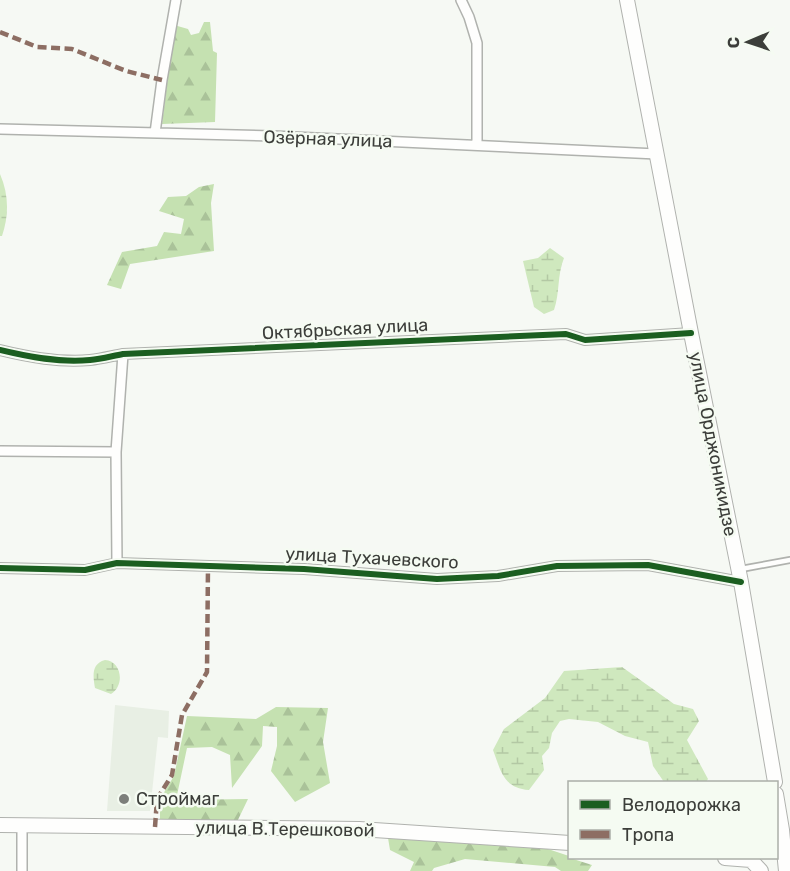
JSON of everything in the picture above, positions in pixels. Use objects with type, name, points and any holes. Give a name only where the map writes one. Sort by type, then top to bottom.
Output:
[{"type":"main road","name":"улица Орджоникидзе","points":[[627,0],[740,576],[775,781]]},
{"type":"main road","points":[[778,807],[786,871]]},
{"type":"main road","name":"улица В.Терешковой","points":[[0,825],[359,829],[568,843]]},
{"type":"main road","points":[[752,859],[761,871]]},
{"type":"street","points":[[154,134],[174,0]]},
{"type":"street","points":[[461,0],[477,43],[477,145]]},
{"type":"street","name":"Озёрная улица","points":[[0,129],[273,136],[657,154]]},
{"type":"street","name":"Октябрьская улица","points":[[0,350],[53,359],[90,360],[123,354],[566,334],[585,340],[691,333]]},
{"type":"street","points":[[117,562],[116,452],[123,354]]},
{"type":"street","points":[[0,451],[116,452]]},
{"type":"street","name":"улица Тухачевского","points":[[0,568],[85,570],[117,562],[304,569],[438,579],[498,576],[557,566],[648,565],[740,576]]},
{"type":"street","points":[[22,825],[22,871]]},
{"type":"lane","points":[[740,576],[790,560]]},
{"type":"shaded area","points":[[115,705],[169,711],[168,738],[158,737],[150,811],[107,811]]},
{"type":"green space","points":[[204,22],[210,22],[213,51],[217,53],[215,122],[162,124],[174,25],[188,29],[191,35],[199,33]]},
{"type":"green space","points":[[0,174],[7,205],[2,236],[0,236]]},
{"type":"green space","points":[[214,184],[211,203],[214,251],[130,264],[121,289],[107,285],[122,252],[157,246],[164,232],[181,234],[184,219],[159,211],[168,197],[186,196],[199,187]]},
{"type":"green space","points":[[550,248],[564,258],[554,310],[544,314],[534,307],[523,261],[538,258]]},
{"type":"green space","points":[[105,660],[111,661],[120,674],[118,685],[111,694],[95,688],[95,667]]},
{"type":"green space","points":[[622,667],[674,704],[693,709],[699,721],[687,740],[708,779],[707,781],[663,781],[653,766],[648,742],[625,736],[598,722],[569,719],[560,721],[552,733],[549,748],[542,756],[544,770],[529,790],[520,789],[508,782],[493,750],[504,729],[545,698],[564,671]]},
{"type":"green space","points":[[276,707],[328,708],[323,742],[330,783],[295,802],[271,771],[277,746],[277,727],[263,726],[262,746],[232,788],[230,755],[212,747],[187,748],[176,800],[248,799],[235,826],[160,823],[160,799],[174,776],[187,716],[256,719]]},
{"type":"green space","points":[[388,838],[548,849],[568,856],[568,859],[592,865],[588,871],[561,871],[555,867],[465,859],[434,868],[432,871],[410,871],[414,862],[390,850]]},
{"type":"marked path","points":[[0,32],[37,47],[72,49],[126,71],[162,80]]},
{"type":"marked path","points":[[155,827],[157,799],[172,775],[182,715],[207,672],[208,566]]},
{"type":"cycle path","points":[[0,350],[45,359],[79,361],[123,354],[566,334],[585,340],[691,333]]},
{"type":"cycle path","points":[[0,568],[85,570],[117,563],[304,569],[437,579],[498,576],[557,566],[648,565],[741,582]]},
{"type":"place","name":"Строймаг","points":[[124,799]]}]
